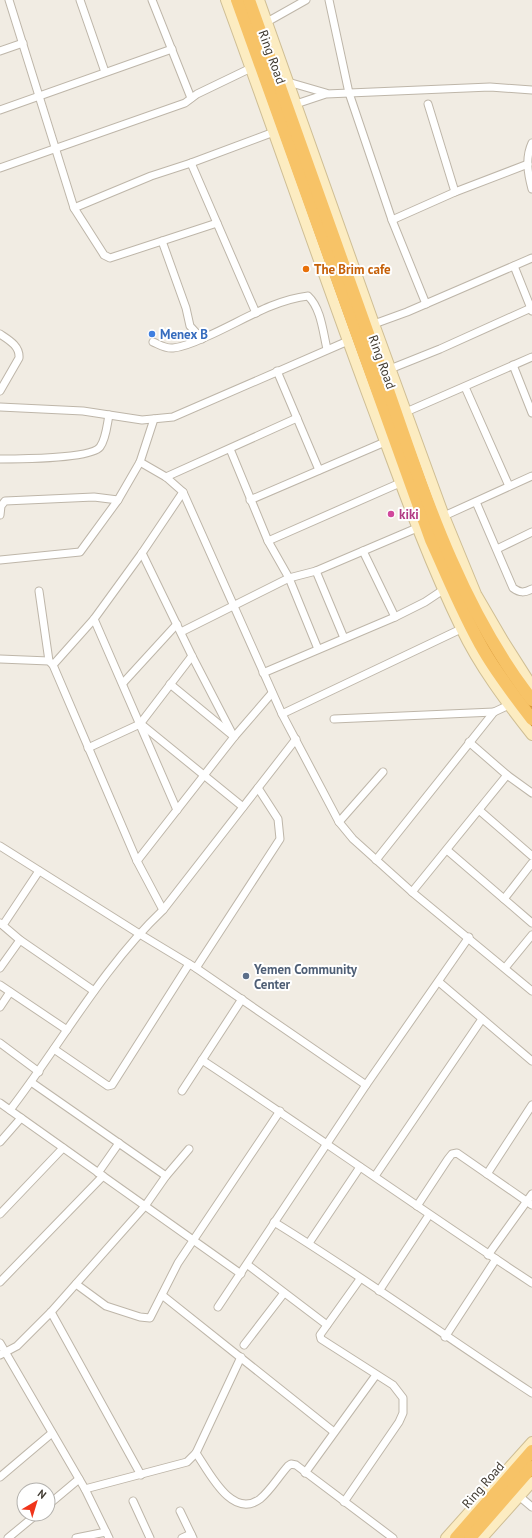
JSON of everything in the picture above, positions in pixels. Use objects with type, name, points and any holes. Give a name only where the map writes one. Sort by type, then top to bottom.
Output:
[{"type":"highway","name":"Ring Road","points":[[237,0],[431,540],[464,614],[485,652],[510,691],[532,719]]},
{"type":"highway","name":"Ring Road","points":[[249,0],[434,519],[471,604],[520,684],[532,700]]},
{"type":"highway","name":"Ring Road","points":[[456,1538],[532,1451]]},
{"type":"highway","name":"Ring Road","points":[[470,1538],[532,1467]]},
{"type":"street","points":[[9,0],[74,208],[104,255],[110,258],[217,223]]},
{"type":"street","points":[[80,0],[105,72]]},
{"type":"street","points":[[152,0],[192,98]]},
{"type":"street","points":[[226,0],[348,341],[417,528],[461,629],[509,705],[532,735]]},
{"type":"street","points":[[259,0],[390,369],[444,516],[476,594],[532,686]]},
{"type":"street","points":[[267,22],[306,0]]},
{"type":"street","points":[[329,0],[349,92],[392,220],[426,304]]},
{"type":"street","points":[[0,51],[23,43]]},
{"type":"street","points":[[0,110],[172,49]]},
{"type":"street","points":[[0,168],[185,103],[251,68]]},
{"type":"street","points":[[288,82],[326,94]]},
{"type":"street","points":[[296,104],[326,94],[349,92],[490,87],[532,90]]},
{"type":"street","points":[[428,104],[455,192]]},
{"type":"street","points":[[74,208],[151,176],[191,163],[274,132]]},
{"type":"street","points":[[532,143],[529,150],[528,164],[532,189]]},
{"type":"street","points":[[191,163],[256,313]]},
{"type":"street","points":[[392,220],[455,192],[528,164]]},
{"type":"street","points":[[162,241],[186,308],[190,326],[202,339]]},
{"type":"street","points":[[374,324],[426,304],[532,258]]},
{"type":"street","points":[[390,369],[531,309],[514,266]]},
{"type":"street","points":[[153,342],[166,348],[173,348],[202,339],[256,313],[296,298],[308,296],[313,301],[319,315],[327,349]]},
{"type":"street","points":[[0,334],[17,346],[20,352],[19,358],[0,391]]},
{"type":"street","points":[[0,407],[83,411],[142,420],[173,417],[348,341]]},
{"type":"street","points":[[406,412],[532,357]]},
{"type":"street","points":[[513,365],[532,413]]},
{"type":"street","points":[[277,371],[319,470]]},
{"type":"street","points":[[465,387],[509,486]]},
{"type":"street","points":[[0,459],[66,456],[88,454],[96,451],[100,447],[104,438],[109,415]]},
{"type":"street","points":[[166,477],[182,468],[230,449],[297,418]]},
{"type":"street","points":[[0,560],[80,552],[118,500],[140,462],[154,419]]},
{"type":"street","points":[[250,500],[386,442]]},
{"type":"street","points":[[230,449],[268,541],[289,578],[318,649]]},
{"type":"street","points":[[140,462],[166,477],[183,492],[272,693],[339,822],[353,839],[412,892],[469,937],[532,991]]},
{"type":"street","points":[[444,516],[532,476]]},
{"type":"street","points":[[268,541],[400,483]]},
{"type":"street","points":[[51,663],[94,618],[142,553],[183,492]]},
{"type":"street","points":[[0,515],[1,506],[5,501],[94,497],[118,500]]},
{"type":"street","points":[[476,502],[513,588],[519,592],[526,592],[532,589]]},
{"type":"street","points":[[181,632],[289,578],[316,571],[417,528]]},
{"type":"street","points":[[497,549],[532,532]]},
{"type":"street","points":[[363,551],[395,617]]},
{"type":"street","points":[[142,553],[192,656],[234,737]]},
{"type":"street","points":[[316,571],[344,638]]},
{"type":"street","points":[[263,672],[395,617],[425,602],[443,590]]},
{"type":"street","points":[[39,592],[51,663],[137,861],[163,910]]},
{"type":"street","points":[[94,618],[177,810]]},
{"type":"street","points":[[122,683],[177,624]]},
{"type":"street","points":[[282,714],[461,629]]},
{"type":"street","points":[[88,748],[140,724],[192,656]]},
{"type":"street","points":[[0,659],[51,663]]},
{"type":"street","points":[[170,684],[234,737]]},
{"type":"street","points":[[137,861],[234,737],[272,693]]},
{"type":"street","points":[[334,719],[494,712],[509,705]]},
{"type":"street","points":[[376,860],[468,742],[494,712]]},
{"type":"street","points":[[140,724],[205,774],[243,807]]},
{"type":"street","points":[[10,1110],[39,1072],[94,991],[138,933],[163,910],[296,739]]},
{"type":"street","points":[[468,742],[507,775],[532,793]]},
{"type":"street","points":[[339,822],[383,772]]},
{"type":"street","points":[[412,892],[507,775]]},
{"type":"street","points":[[196,968],[280,839],[278,819],[258,788]]},
{"type":"street","points":[[480,810],[532,856]]},
{"type":"street","points":[[0,846],[196,968],[366,1085]]},
{"type":"street","points":[[447,850],[532,923]]},
{"type":"street","points":[[504,899],[532,863]]},
{"type":"street","points":[[39,871],[1,924],[20,940],[94,991]]},
{"type":"street","points":[[505,968],[532,935]]},
{"type":"street","points":[[218,1307],[248,1265],[274,1222],[366,1085],[469,937]]},
{"type":"street","points":[[0,968],[20,940]]},
{"type":"street","points":[[54,1049],[108,1086],[112,1085],[189,964]]},
{"type":"street","points":[[439,982],[532,1061]]},
{"type":"street","points":[[0,985],[67,1030]]},
{"type":"street","points":[[0,1007],[10,992]]},
{"type":"street","points":[[182,1091],[242,999]]},
{"type":"street","points":[[375,1176],[482,1019]]},
{"type":"street","points":[[0,1043],[39,1072]]},
{"type":"street","points":[[202,1060],[328,1143],[429,1215],[532,1283]]},
{"type":"street","points":[[31,1082],[166,1176]]},
{"type":"street","points":[[0,1103],[241,1274]]},
{"type":"street","points":[[487,1174],[532,1105]]},
{"type":"street","points":[[76,1284],[106,1306],[147,1318],[153,1314],[178,1263],[280,1111]]},
{"type":"street","points":[[0,1142],[21,1118]]},
{"type":"street","points":[[0,1282],[101,1174],[119,1143]]},
{"type":"street","points":[[0,1214],[63,1148]]},
{"type":"street","points":[[3,1354],[25,1339],[51,1312],[145,1206],[166,1176],[189,1149]]},
{"type":"street","points":[[417,1206],[452,1154],[457,1153],[529,1203]]},
{"type":"street","points":[[308,1243],[360,1167]]},
{"type":"street","points":[[488,1255],[529,1203],[532,1194]]},
{"type":"street","points":[[378,1291],[429,1215]]},
{"type":"street","points":[[274,1222],[308,1243],[532,1393]]},
{"type":"street","points":[[445,1336],[496,1259]]},
{"type":"street","points":[[248,1265],[327,1325]]},
{"type":"street","points":[[344,1502],[403,1414],[403,1398],[399,1391],[324,1342],[320,1335],[360,1279]]},
{"type":"street","points":[[244,1345],[284,1293]]},
{"type":"street","points":[[162,1295],[334,1432]]},
{"type":"street","points":[[51,1312],[141,1475]]},
{"type":"street","points":[[0,1343],[3,1354],[85,1489],[108,1535],[76,1538]]},
{"type":"street","points":[[85,1489],[187,1462],[196,1453],[241,1357]]},
{"type":"street","points":[[305,1473],[376,1375]]},
{"type":"street","points":[[0,1477],[3,1472],[52,1433]]},
{"type":"street","points":[[446,1538],[532,1442]]},
{"type":"street","points":[[196,1453],[226,1495],[233,1501],[246,1505],[261,1498],[288,1466],[291,1464],[296,1465],[393,1538]]},
{"type":"street","points":[[56,1498],[79,1479]]},
{"type":"street","points":[[482,1538],[532,1482]]},
{"type":"street","points":[[519,1496],[532,1507]]},
{"type":"street","points":[[133,1501],[150,1538]]},
{"type":"street","points":[[180,1511],[192,1536],[182,1538]]},
{"type":"street","points":[[8,1538],[27,1522]]},
{"type":"place","name":"The Brim cafe","points":[[306,269]]},
{"type":"place","name":"Menex B","points":[[152,334]]},
{"type":"place","name":"kiki","points":[[391,514]]},
{"type":"place","name":"Yemen Community Center","points":[[246,976]]}]
